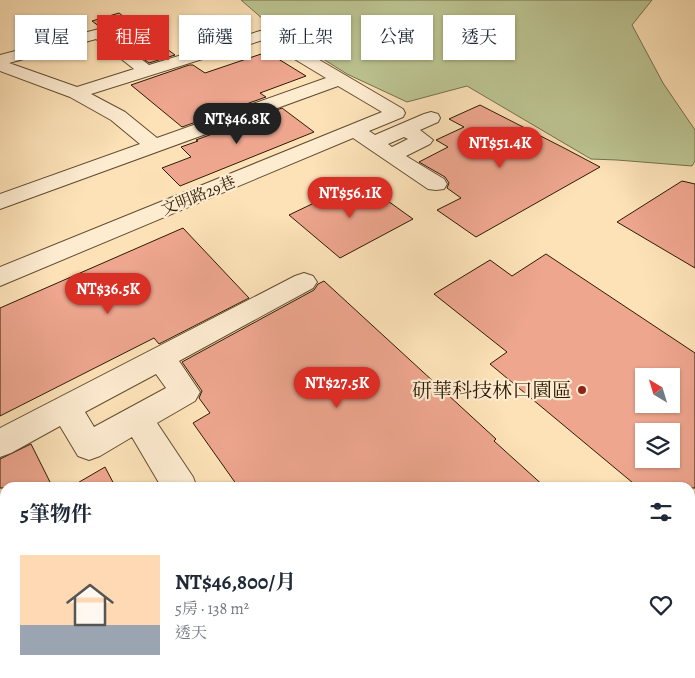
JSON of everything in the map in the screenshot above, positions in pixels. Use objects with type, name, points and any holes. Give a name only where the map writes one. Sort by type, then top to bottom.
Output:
[{"type":"lane","points":[[0,60],[99,34],[147,71]]},
{"type":"lane","points":[[76,93],[265,34],[340,79],[400,121],[423,140],[391,155]]},
{"type":"lane","points":[[0,66],[76,93],[118,116],[154,146]]},
{"type":"lane","points":[[0,202],[340,79]]},
{"type":"lane","points":[[373,143],[400,121],[431,118]]},
{"type":"lane","name":"文明路29巷","points":[[0,277],[354,130],[400,121]]},
{"type":"lane","points":[[354,130],[436,184]]},
{"type":"lane","points":[[0,443],[304,282]]},
{"type":"lane","points":[[66,408],[88,446],[185,392],[160,358]]},
{"type":"lane","points":[[138,418],[177,482]]},
{"type":"green space","points":[[241,0],[652,0],[632,25],[663,83],[695,130],[695,161],[692,166],[591,159],[467,86],[407,102],[347,74],[325,60],[351,60],[351,15],[261,15],[261,17]]},
{"type":"building","points":[[169,50],[175,55],[169,57]]},
{"type":"building","points":[[261,54],[261,60],[280,60],[306,76],[260,93],[266,97],[182,127],[131,85],[189,65],[193,65],[205,73],[243,60],[251,60],[251,57]]},
{"type":"building","points":[[145,60],[159,60],[149,63]]},
{"type":"building","points":[[480,105],[600,167],[476,237],[437,210],[461,198],[447,188],[449,183],[445,177],[419,162],[448,147],[436,140],[464,127],[449,119]]},
{"type":"building","points":[[282,108],[314,132],[180,186],[162,168],[191,157],[181,147]]},
{"type":"building","points":[[360,181],[413,219],[340,258],[289,215]]},
{"type":"building","points":[[682,181],[695,184],[695,268],[617,222]]},
{"type":"building","points":[[183,228],[249,298],[159,344],[154,338],[0,416],[0,308]]},
{"type":"building","name":"研華科技林口園區","points":[[546,254],[695,353],[695,482],[632,482],[490,364],[507,352],[434,294],[490,260],[512,276]]},
{"type":"building","points":[[324,281],[496,439],[494,441],[539,482],[235,482],[193,423],[210,413],[199,398],[202,391],[182,362],[314,290],[318,284]]},
{"type":"building","points":[[31,444],[50,482],[0,482],[0,459]]},
{"type":"building","points":[[105,467],[113,482],[79,482]]},
{"type":"place","name":"研華科技林口園區","points":[[582,390]]}]
